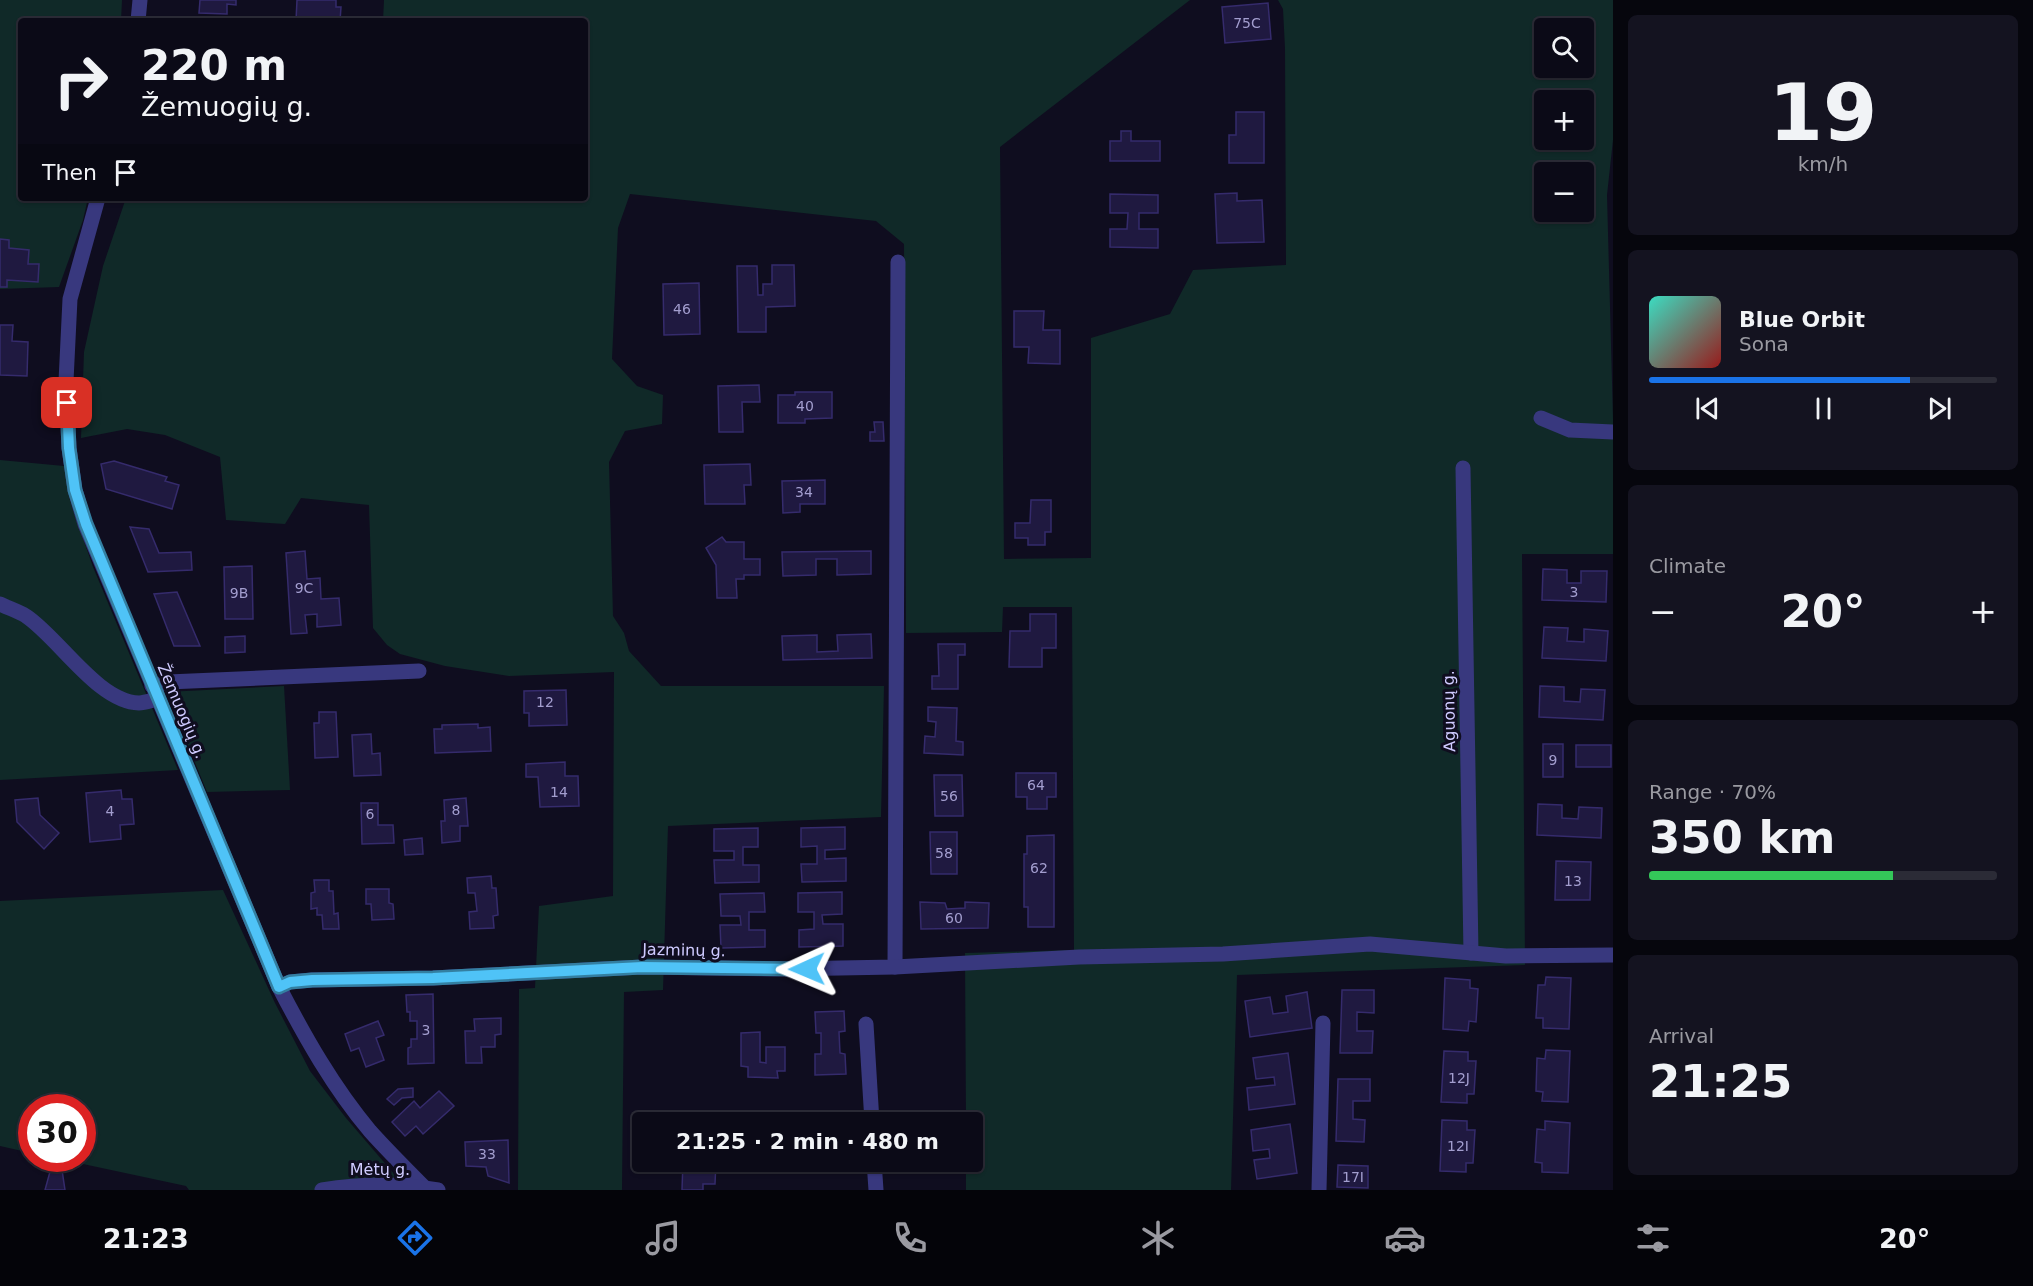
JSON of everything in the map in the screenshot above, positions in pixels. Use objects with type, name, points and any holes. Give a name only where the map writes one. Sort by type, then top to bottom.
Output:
[{"type":"street","points":[[138,18],[140,0]]},
{"type":"street","name":"Žemuogių g.","points":[[97,201],[70,299],[66,381],[69,448],[75,490],[86,524],[279,987],[335,1083],[371,1131],[431,1189]]},
{"type":"street","points":[[895,967],[898,262]]},
{"type":"street","points":[[1541,418],[1570,430],[1613,432]]},
{"type":"street","name":"Aguonų g.","points":[[1462,468],[1471,953]]},
{"type":"street","points":[[0,604],[25,615],[108,692],[125,701],[141,704],[168,682],[419,671]]},
{"type":"street","name":"Jazminų g.","points":[[279,987],[290,982],[312,980],[433,978],[642,967],[785,969],[895,967],[1090,957],[1223,954],[1370,944],[1506,956],[1613,955]]},
{"type":"street","points":[[1319,1190],[1323,1023]]},
{"type":"street","points":[[866,1024],[871,1112]]},
{"type":"street","points":[[875,1172],[876,1190]]},
{"type":"street","name":"Mėtų g.","points":[[322,1190],[376,1185],[431,1189]]},
{"type":"green space","points":[[0,0],[122,0],[121,18],[18,18],[18,201],[87,201],[83,220],[59,287],[0,289]]},
{"type":"green space","points":[[384,0],[1190,0],[1000,147],[1004,559],[1091,558],[1091,338],[1170,314],[1193,270],[1286,265],[1285,48],[1283,9],[1278,0],[1613,0],[1613,140],[1607,195],[1613,419],[1613,554],[1522,554],[1525,965],[1237,975],[1231,1190],[966,1190],[966,1172],[983,1172],[983,1112],[966,1112],[965,953],[1074,950],[1072,607],[1003,607],[1002,632],[906,633],[904,244],[876,221],[630,194],[618,228],[612,359],[637,386],[663,395],[662,424],[625,431],[609,462],[613,616],[624,633],[629,651],[661,686],[884,686],[881,817],[668,826],[663,990],[624,992],[622,1190],[518,1190],[519,989],[535,988],[539,906],[613,896],[614,672],[509,676],[445,666],[400,654],[387,645],[373,628],[369,505],[301,498],[285,524],[226,520],[220,457],[165,435],[127,429],[81,438],[84,352],[103,266],[125,201],[588,201],[588,18],[383,18]]},
{"type":"green space","points":[[0,460],[64,466],[70,500],[93,567],[178,770],[0,780]]},
{"type":"green space","points":[[284,686],[290,790],[207,792],[166,692]]},
{"type":"green space","points":[[223,890],[275,1003],[310,1071],[346,1118],[395,1175],[412,1190],[189,1190],[186,1186],[96,1167],[96,1094],[18,1094],[18,1150],[0,1146],[0,901]]},
{"type":"building","points":[[200,0],[236,0],[236,5],[227,4],[227,14],[199,13]]},
{"type":"building","points":[[297,0],[336,0],[336,7],[341,7],[340,18],[296,18]]},
{"type":"building","points":[[1268,3],[1271,39],[1225,43],[1222,7]]},
{"type":"building","points":[[1236,112],[1264,112],[1264,163],[1229,163],[1229,135],[1236,135]]},
{"type":"building","points":[[1121,131],[1131,131],[1131,141],[1160,141],[1160,161],[1110,161],[1110,141],[1121,141]]},
{"type":"building","points":[[1237,193],[1237,201],[1262,200],[1264,242],[1217,243],[1215,194]]},
{"type":"building","points":[[1110,194],[1158,195],[1158,213],[1139,213],[1139,229],[1158,229],[1158,248],[1110,247],[1110,229],[1127,229],[1128,213],[1110,213]]},
{"type":"building","points":[[0,239],[9,240],[9,248],[29,250],[28,264],[39,264],[38,282],[7,280],[7,287],[0,287]]},
{"type":"building","points":[[772,265],[794,265],[795,306],[766,307],[766,332],[738,332],[737,266],[757,266],[758,295],[763,295],[763,284],[772,284]]},
{"type":"building","points":[[699,283],[700,334],[664,335],[663,284]]},
{"type":"building","points":[[1014,311],[1044,311],[1043,330],[1060,330],[1060,364],[1028,363],[1029,347],[1014,347]]},
{"type":"building","points":[[0,325],[13,325],[12,341],[28,342],[27,376],[0,375]]},
{"type":"building","points":[[759,385],[760,402],[742,402],[743,432],[719,432],[718,386]]},
{"type":"building","points":[[795,392],[832,392],[832,418],[805,419],[805,423],[778,423],[778,395],[795,395]]},
{"type":"building","points":[[874,422],[883,422],[884,441],[870,441],[870,432],[875,432]]},
{"type":"building","points":[[114,461],[167,477],[165,481],[179,485],[172,509],[106,489],[101,464]]},
{"type":"building","points":[[750,464],[751,485],[744,485],[745,504],[705,504],[704,465]]},
{"type":"building","points":[[825,480],[825,504],[800,504],[800,512],[783,513],[782,481]]},
{"type":"building","points":[[1031,500],[1051,500],[1051,532],[1045,532],[1045,545],[1028,545],[1028,538],[1015,538],[1015,523],[1030,523]]},
{"type":"building","points":[[130,527],[149,529],[159,553],[191,552],[192,570],[148,572]]},
{"type":"building","points":[[722,537],[726,542],[744,542],[744,559],[760,559],[760,575],[744,575],[744,579],[736,579],[737,598],[717,598],[716,565],[706,548]]},
{"type":"building","points":[[305,551],[307,579],[320,578],[321,599],[339,598],[341,625],[317,627],[317,614],[305,615],[307,633],[291,634],[286,553]]},
{"type":"building","points":[[871,551],[871,574],[837,575],[837,559],[816,559],[816,575],[783,576],[782,552]]},
{"type":"building","points":[[252,566],[253,619],[225,619],[224,567]]},
{"type":"building","points":[[1543,569],[1567,570],[1567,583],[1581,583],[1581,571],[1607,571],[1606,602],[1542,600]]},
{"type":"building","points":[[177,592],[200,646],[174,646],[154,594]]},
{"type":"building","points":[[1030,614],[1056,614],[1056,648],[1042,648],[1042,667],[1009,667],[1010,631],[1030,631]]},
{"type":"building","points":[[1544,627],[1568,628],[1567,641],[1584,642],[1584,629],[1608,631],[1606,661],[1542,658]]},
{"type":"building","points":[[871,634],[872,658],[783,660],[782,636],[817,635],[817,652],[838,651],[837,635]]},
{"type":"building","points":[[245,636],[245,652],[225,653],[225,637]]},
{"type":"building","points":[[938,644],[965,644],[965,655],[958,655],[958,689],[932,689],[932,676],[939,676]]},
{"type":"building","points":[[1540,686],[1564,687],[1564,701],[1580,702],[1581,689],[1605,690],[1603,720],[1539,717]]},
{"type":"building","points":[[566,690],[567,725],[529,726],[529,713],[524,713],[524,691]]},
{"type":"building","points":[[928,707],[957,708],[956,741],[963,742],[963,755],[924,753],[925,736],[935,737],[936,722],[928,721]]},
{"type":"building","points":[[319,712],[336,712],[338,757],[315,758],[314,723],[319,723]]},
{"type":"building","points":[[478,724],[478,728],[490,727],[491,751],[435,753],[434,729],[442,729],[442,725]]},
{"type":"building","points":[[371,734],[372,754],[380,753],[381,775],[354,776],[352,735]]},
{"type":"building","points":[[1543,744],[1563,744],[1563,777],[1543,777]]},
{"type":"building","points":[[1576,745],[1611,745],[1611,767],[1576,767]]},
{"type":"building","points":[[565,762],[565,776],[578,776],[579,806],[540,807],[538,777],[526,777],[526,764]]},
{"type":"building","points":[[1016,773],[1056,773],[1056,797],[1047,797],[1047,809],[1027,809],[1027,797],[1016,797]]},
{"type":"building","points":[[934,775],[962,775],[963,816],[935,816]]},
{"type":"building","points":[[121,790],[122,799],[132,799],[134,824],[120,825],[121,839],[90,842],[86,793]]},
{"type":"building","points":[[38,798],[40,815],[59,833],[44,849],[17,822],[15,800]]},
{"type":"building","points":[[466,798],[468,826],[460,826],[460,841],[442,843],[441,821],[445,821],[444,800]]},
{"type":"building","points":[[361,803],[378,803],[378,825],[393,825],[394,843],[362,844]]},
{"type":"building","points":[[1538,804],[1562,805],[1562,818],[1578,819],[1579,807],[1602,808],[1601,838],[1537,835]]},
{"type":"building","points":[[845,827],[845,849],[825,850],[825,859],[846,858],[846,881],[802,882],[801,864],[817,864],[817,846],[801,847],[801,828]]},
{"type":"building","points":[[758,828],[758,847],[743,847],[743,865],[759,865],[759,882],[715,883],[714,860],[734,860],[734,851],[714,851],[714,829]]},
{"type":"building","points":[[930,832],[957,832],[957,874],[931,874]]},
{"type":"building","points":[[1054,835],[1054,927],[1028,927],[1028,907],[1024,907],[1024,854],[1027,854],[1027,836]]},
{"type":"building","points":[[422,838],[423,854],[405,855],[404,840]]},
{"type":"building","points":[[1556,861],[1591,862],[1590,900],[1555,900]]},
{"type":"building","points":[[491,876],[492,888],[496,888],[498,915],[493,916],[494,928],[470,929],[469,912],[477,911],[475,893],[468,893],[467,878]]},
{"type":"building","points":[[314,880],[329,880],[329,891],[333,891],[334,914],[338,913],[339,929],[323,929],[322,915],[317,915],[317,908],[311,909],[311,893],[315,892]]},
{"type":"building","points":[[366,889],[389,889],[389,903],[393,904],[394,919],[372,920],[371,904],[366,904]]},
{"type":"building","points":[[842,892],[842,914],[822,915],[823,924],[843,924],[843,946],[799,947],[799,930],[814,929],[814,912],[798,912],[798,893]]},
{"type":"building","points":[[764,893],[765,912],[749,912],[749,930],[765,930],[765,947],[721,948],[720,925],[741,925],[740,916],[721,916],[720,894]]},
{"type":"building","points":[[920,902],[945,903],[947,909],[965,908],[965,902],[989,903],[988,928],[921,929]]},
{"type":"building","points":[[1546,977],[1571,978],[1569,1029],[1543,1028],[1543,1018],[1536,1018],[1538,985],[1545,985]]},
{"type":"building","points":[[1445,978],[1470,980],[1470,988],[1478,989],[1476,1022],[1469,1021],[1468,1031],[1443,1029]]},
{"type":"building","points":[[1342,990],[1374,990],[1374,1013],[1357,1012],[1357,1031],[1373,1031],[1372,1053],[1340,1053]]},
{"type":"building","points":[[1307,992],[1312,1028],[1250,1037],[1245,1001],[1270,997],[1273,1014],[1288,1012],[1286,996]]},
{"type":"building","points":[[433,994],[434,1063],[408,1064],[408,1048],[411,1047],[411,1039],[417,1039],[417,1021],[410,1021],[406,995]]},
{"type":"building","points":[[844,1011],[845,1031],[839,1032],[840,1053],[845,1054],[846,1074],[815,1075],[815,1054],[821,1054],[821,1033],[816,1033],[815,1012]]},
{"type":"building","points":[[501,1018],[501,1034],[495,1035],[495,1047],[481,1047],[482,1063],[466,1063],[465,1031],[475,1031],[474,1019]]},
{"type":"building","points":[[378,1021],[384,1035],[376,1038],[384,1060],[366,1067],[359,1048],[351,1051],[345,1034]]},
{"type":"building","points":[[760,1032],[760,1062],[766,1063],[766,1047],[785,1047],[785,1071],[777,1071],[778,1078],[748,1077],[748,1067],[741,1066],[741,1033]]},
{"type":"building","points":[[1546,1050],[1570,1051],[1568,1102],[1542,1101],[1543,1092],[1536,1091],[1537,1058],[1545,1059]]},
{"type":"building","points":[[1444,1051],[1468,1052],[1468,1061],[1476,1061],[1474,1094],[1467,1094],[1467,1103],[1441,1102]]},
{"type":"building","points":[[1288,1053],[1295,1104],[1249,1110],[1247,1088],[1275,1085],[1274,1077],[1256,1079],[1253,1058]]},
{"type":"building","points":[[1338,1079],[1370,1079],[1370,1101],[1353,1101],[1353,1119],[1365,1120],[1364,1142],[1336,1141]]},
{"type":"building","points":[[413,1088],[413,1097],[402,1098],[394,1105],[387,1099],[398,1089]]},
{"type":"building","points":[[439,1091],[454,1106],[423,1134],[416,1126],[405,1136],[392,1122],[414,1101],[420,1108]]},
{"type":"building","points":[[1442,1120],[1467,1121],[1467,1130],[1475,1130],[1473,1163],[1466,1163],[1466,1172],[1440,1171]]},
{"type":"building","points":[[1545,1121],[1570,1123],[1568,1173],[1542,1172],[1542,1163],[1535,1162],[1537,1129],[1545,1130]]},
{"type":"building","points":[[1290,1124],[1297,1173],[1257,1179],[1254,1160],[1270,1158],[1269,1149],[1253,1151],[1251,1130]]},
{"type":"building","points":[[631,1127],[632,1127],[632,1154]]},
{"type":"building","points":[[508,1140],[509,1183],[488,1176],[486,1167],[466,1166],[465,1142]]},
{"type":"building","points":[[1338,1165],[1368,1166],[1368,1188],[1337,1187]]},
{"type":"building","points":[[50,1172],[62,1172],[65,1190],[45,1190]]},
{"type":"building","points":[[683,1172],[716,1172],[715,1184],[703,1184],[703,1190],[682,1190]]},
{"type":"route","points":[[67,403],[69,448],[75,490],[86,524],[279,987],[290,982],[312,980],[433,978],[642,967],[807,969]]}]
